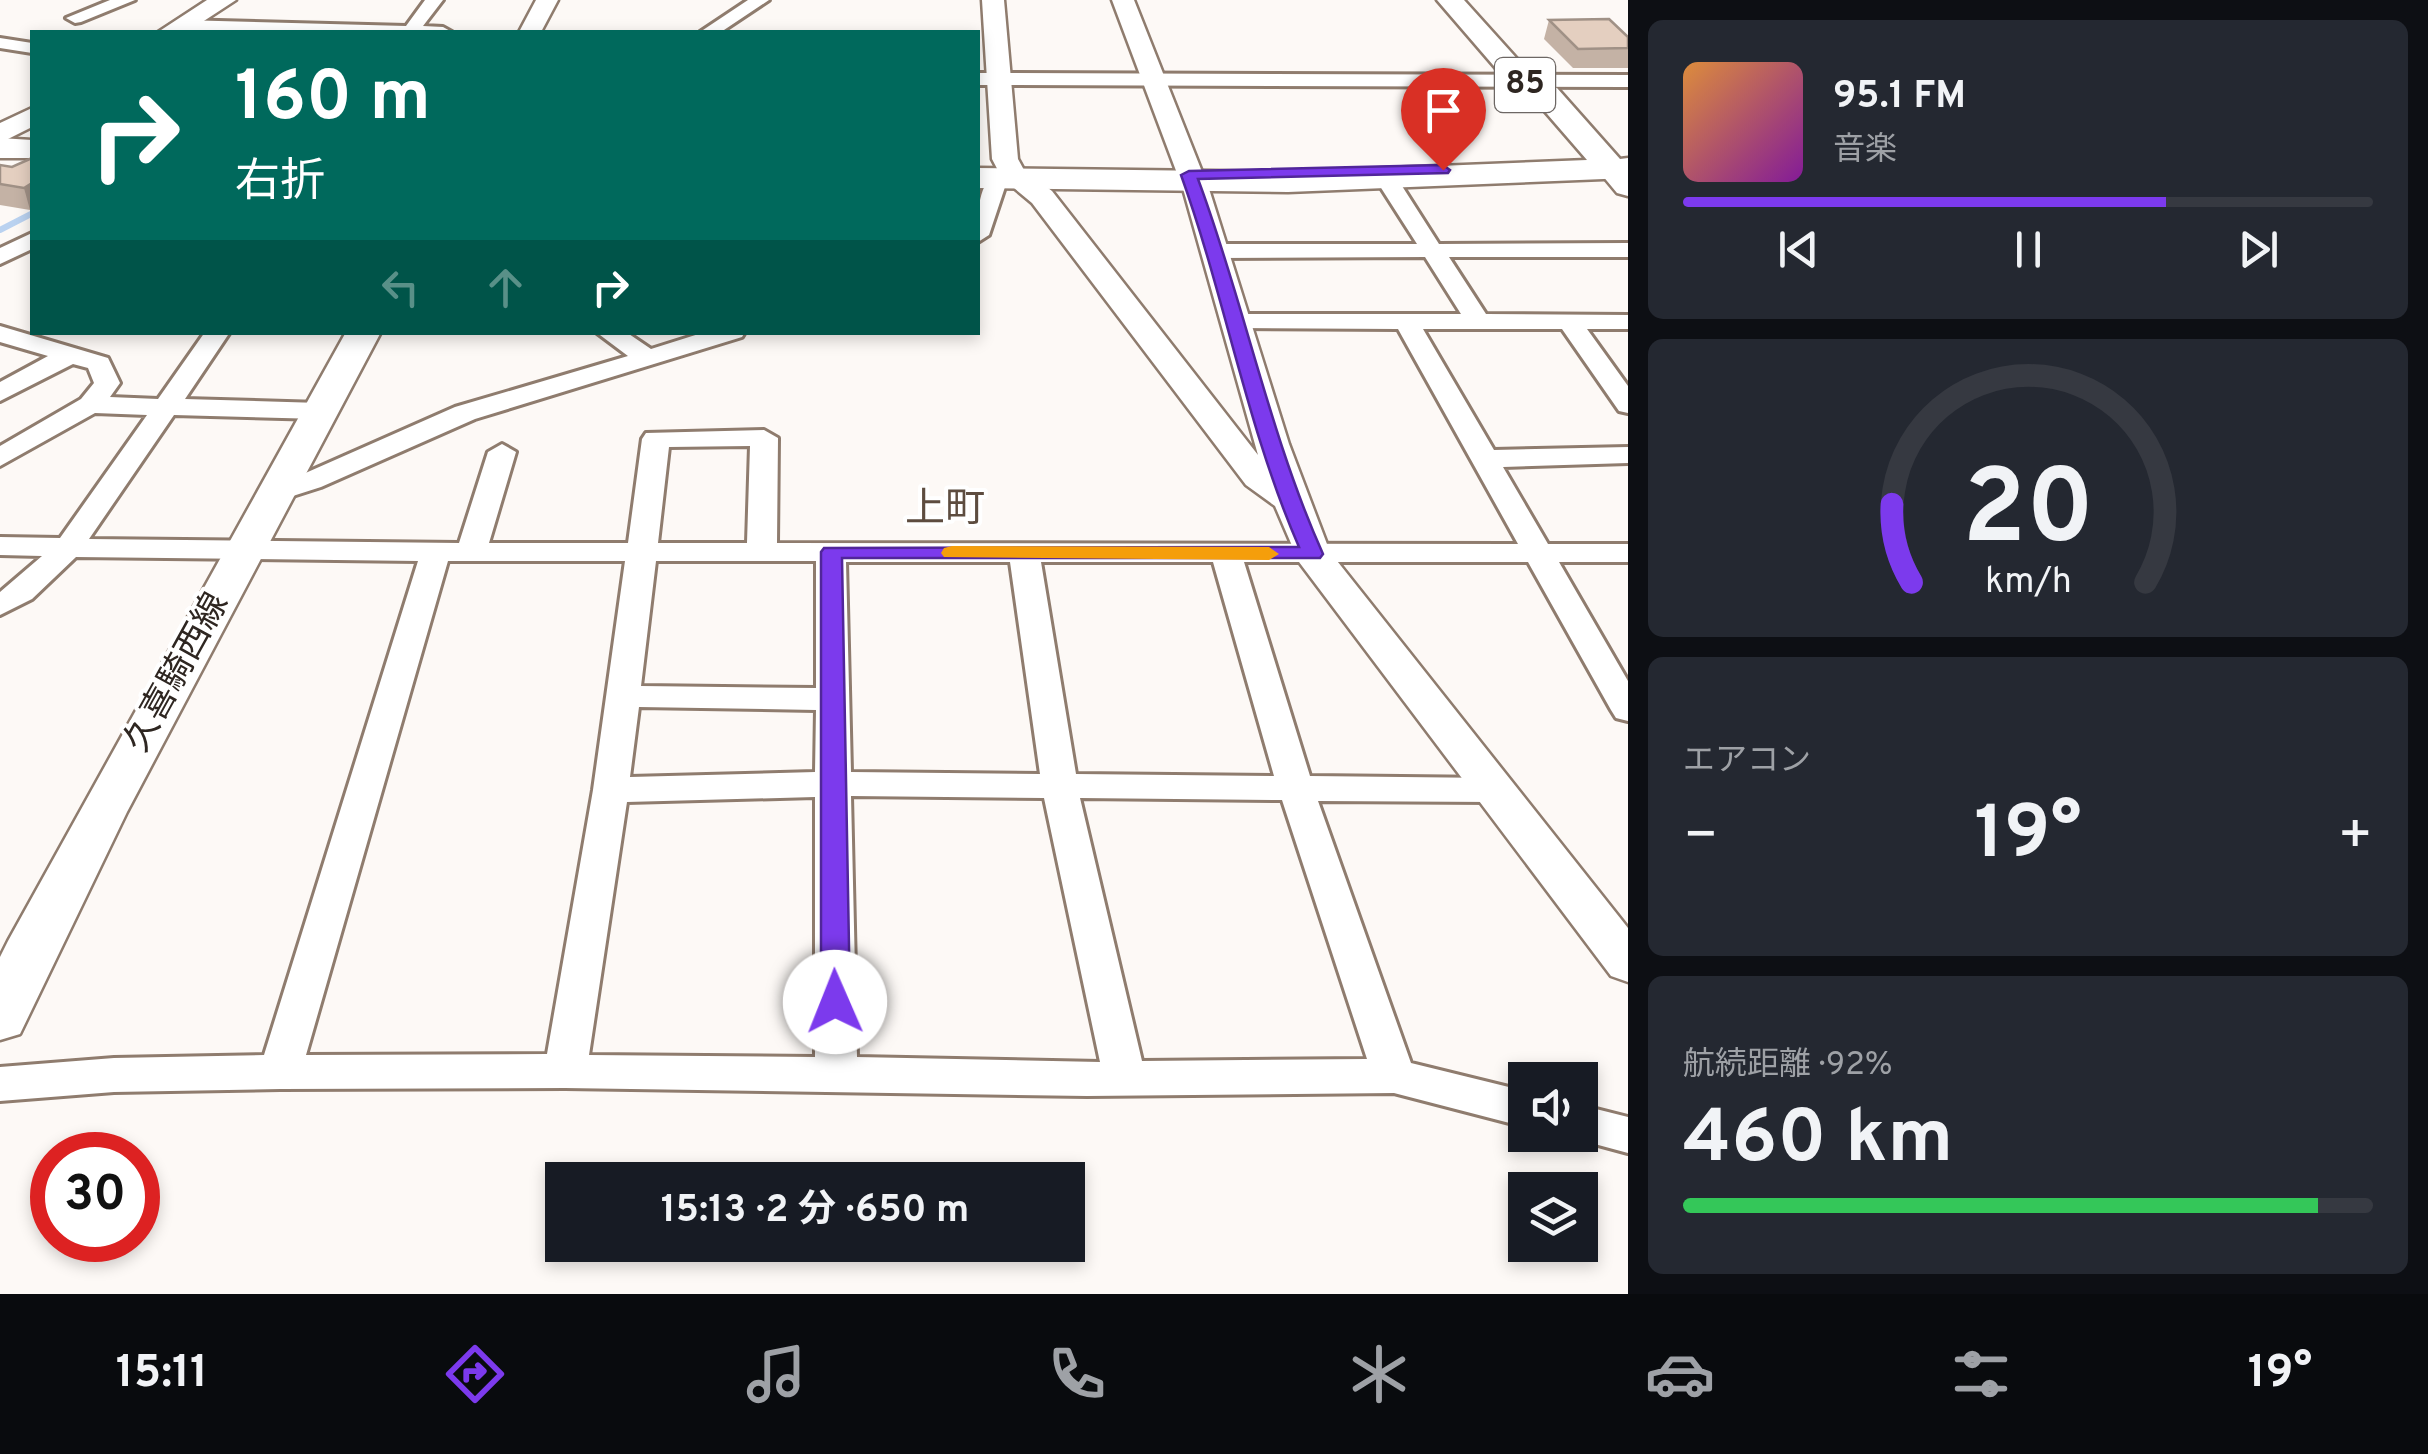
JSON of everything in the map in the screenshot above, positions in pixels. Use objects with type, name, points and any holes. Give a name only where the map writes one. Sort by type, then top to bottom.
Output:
[{"type":"main road","points":[[175,29],[224,0]]},
{"type":"main road","name":"85","points":[[1450,0],[1522,81],[1546,94],[1620,169]]},
{"type":"main road","points":[[0,142],[30,118]]},
{"type":"main road","points":[[0,142],[30,146]]},
{"type":"main road","points":[[1190,179],[1387,180],[1620,169]]},
{"type":"main road","points":[[994,184],[1620,169]]},
{"type":"main road","name":"久喜騎西線","points":[[0,1018],[34,941],[102,812],[362,335]]},
{"type":"street","points":[[75,18],[126,0]]},
{"type":"street","points":[[412,30],[434,0]]},
{"type":"street","points":[[531,30],[547,0]]},
{"type":"street","points":[[712,30],[760,0]]},
{"type":"street","points":[[980,229],[994,184],[1000,135],[989,79],[992,0]]},
{"type":"street","points":[[1123,0],[1217,251],[1288,499],[1312,554],[1628,963]]},
{"type":"street","points":[[175,29],[293,30],[316,5]]},
{"type":"street","points":[[0,43],[30,48]]},
{"type":"street","points":[[989,79],[1628,81]]},
{"type":"street","points":[[1387,180],[1478,321]]},
{"type":"street","points":[[994,184],[1042,197],[1258,478],[1288,499]]},
{"type":"street","points":[[0,257],[30,241]]},
{"type":"street","points":[[1217,251],[1628,250]]},
{"type":"street","points":[[3,336],[30,318]]},
{"type":"street","points":[[1238,321],[1628,322]]},
{"type":"street","points":[[1406,321],[1628,710]]},
{"type":"street","points":[[1569,322],[1628,405]]},
{"type":"street","points":[[0,606],[21,592],[68,547],[216,335]]},
{"type":"street","points":[[613,335],[647,357]]},
{"type":"street","points":[[0,458],[90,405],[104,390],[106,377],[98,363],[3,336]]},
{"type":"street","points":[[274,493],[311,481],[465,413],[699,337]]},
{"type":"street","points":[[0,393],[68,356]]},
{"type":"street","points":[[90,405],[320,411]]},
{"type":"street","points":[[565,1071],[611,790],[656,439],[764,438],[762,553]]},
{"type":"street","points":[[280,1072],[453,552],[502,452]]},
{"type":"street","points":[[1486,458],[1628,455]]},
{"type":"street","points":[[0,546],[245,552],[1628,553]]},
{"type":"street","points":[[832,552],[830,699],[836,1074]]},
{"type":"street","points":[[1024,553],[1060,788],[1125,1078]]},
{"type":"street","points":[[1226,553],[1296,789],[1394,1076]]},
{"type":"street","points":[[624,696],[830,699]]},
{"type":"street","points":[[611,790],[833,784],[1493,790]]},
{"type":"street","points":[[0,1084],[114,1075],[280,1072],[1394,1076],[1508,1105]]},
{"type":"street","points":[[1598,1128],[1628,1135]]},
{"type":"building","points":[[1609,19],[1628,37],[1628,48],[1578,49],[1549,20]]},
{"type":"building","points":[[30,159],[30,184],[24,188],[0,184],[0,165],[12,167]]},
{"type":"waterway","points":[[0,230],[30,215]]},
{"type":"slow traffic","points":[[952,553],[1269,554]]},
{"type":"district","name":"上町","points":[[945,511]]},
{"type":"route","points":[[835,1002],[832,552],[1312,554],[1288,499],[1217,251],[1189,175],[1443,170]]}]
